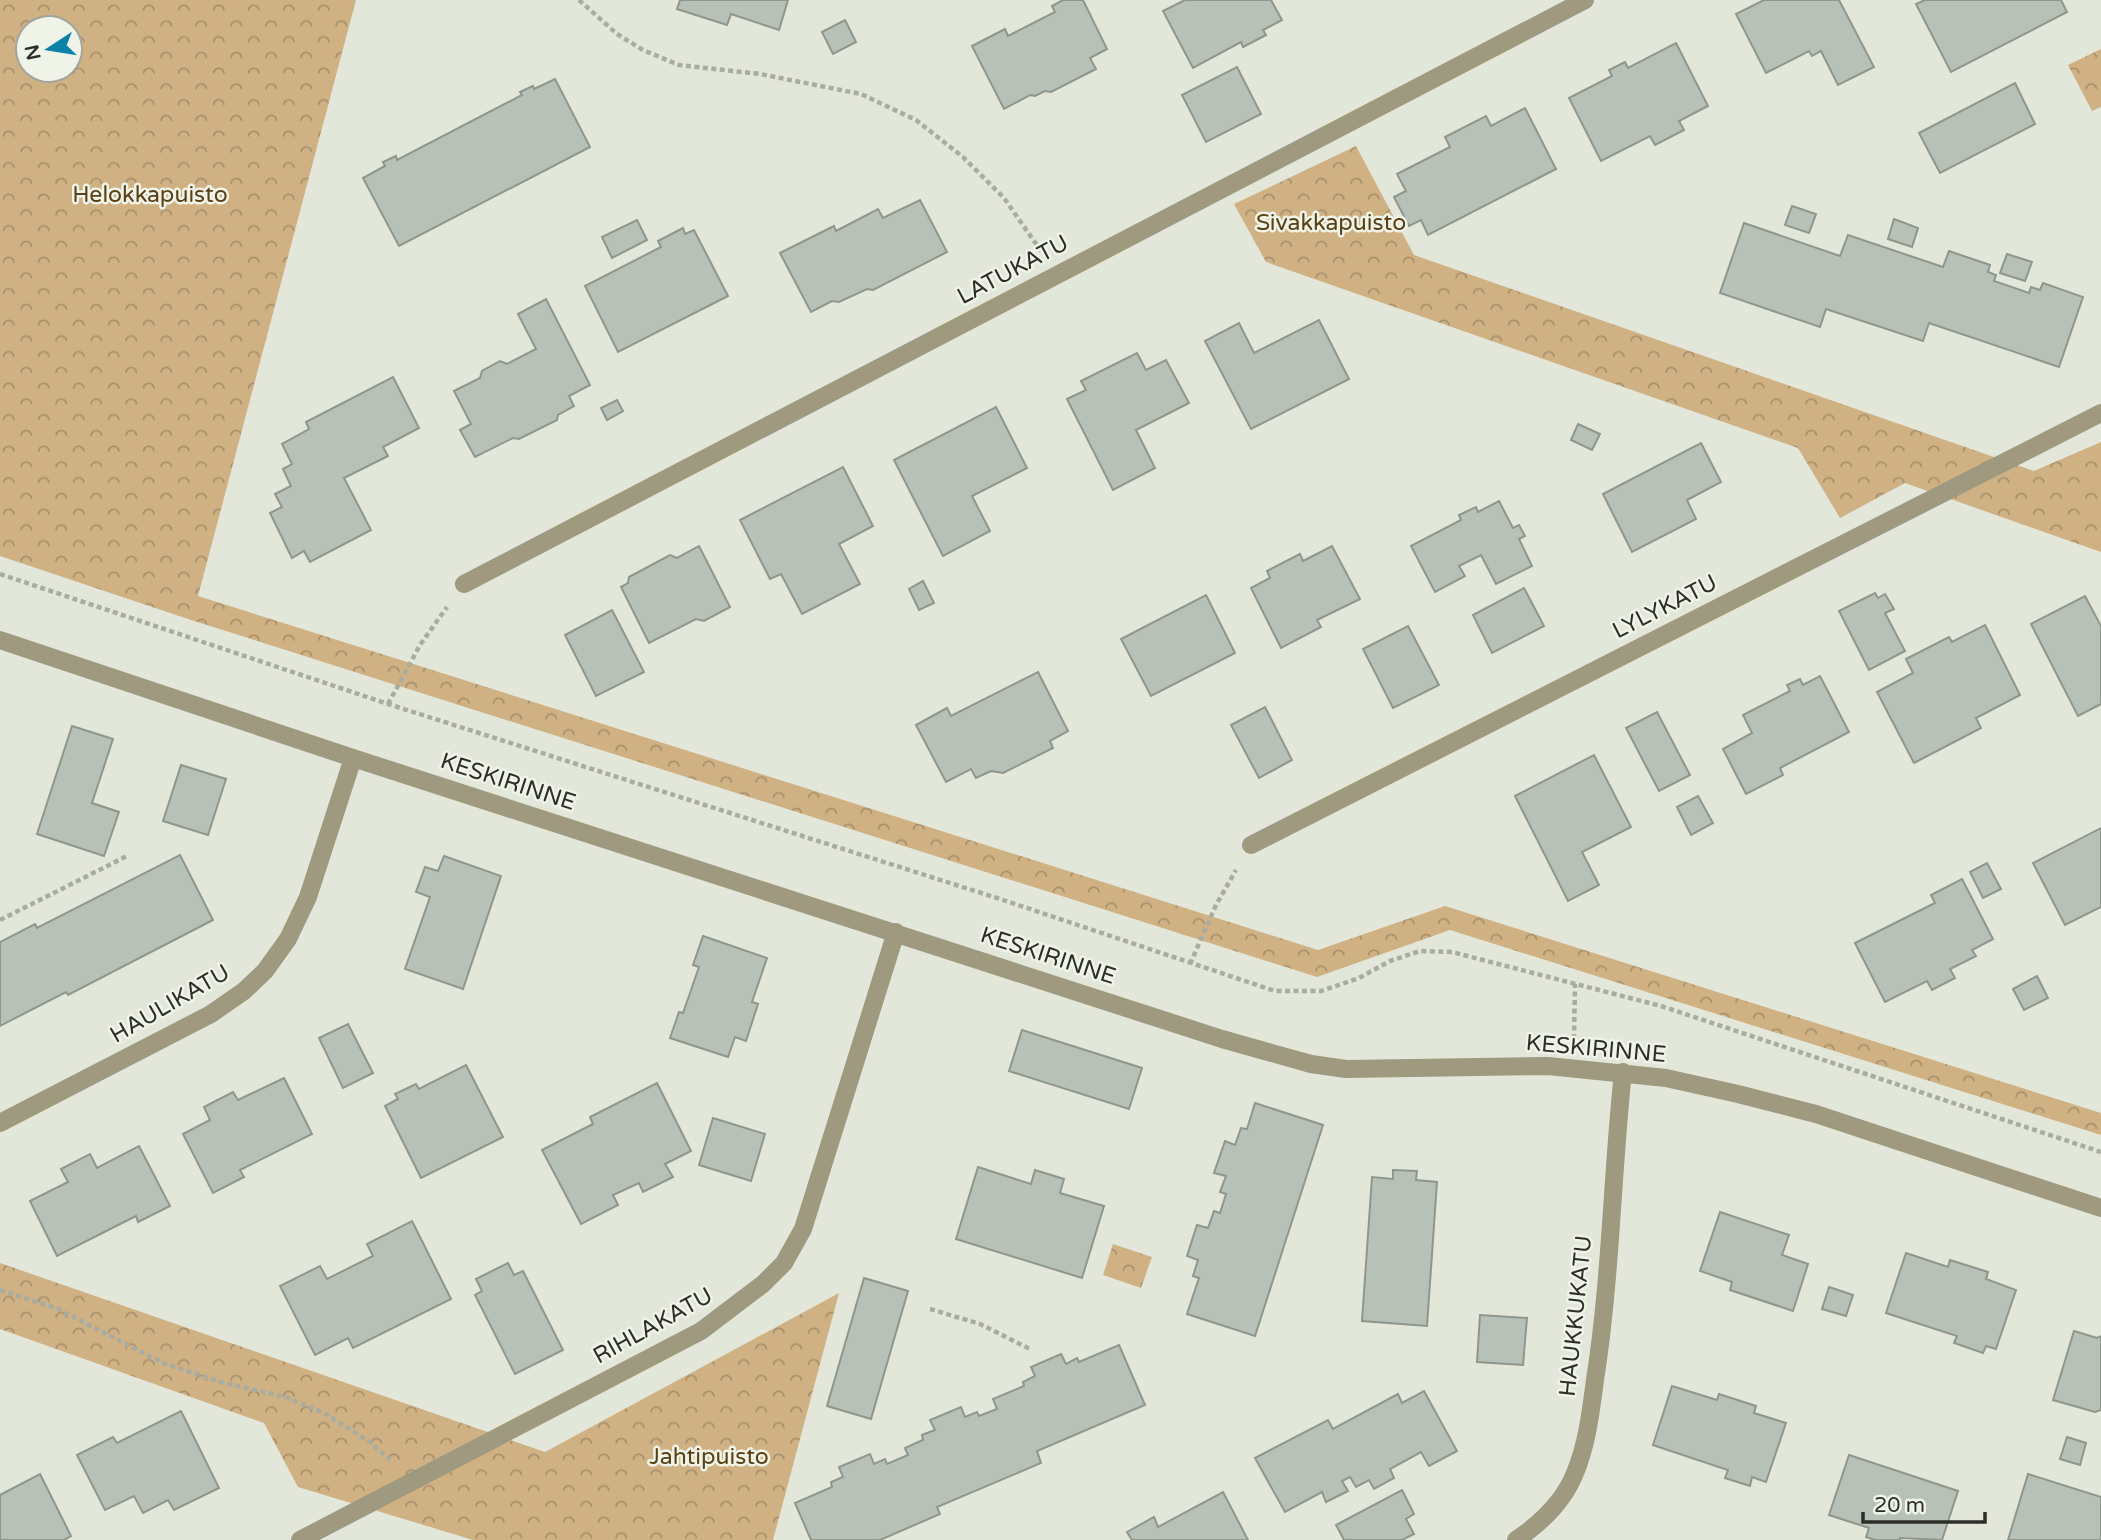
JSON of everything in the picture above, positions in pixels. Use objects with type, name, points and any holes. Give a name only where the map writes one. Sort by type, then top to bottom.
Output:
[{"type":"street","name":"LATUKATU","points":[[464,584],[1585,0]]},
{"type":"street","name":"LYLYKATU","points":[[1251,845],[2101,413]]},
{"type":"street","name":"KESKIRINNE","points":[[0,640],[353,758],[1222,1039],[1311,1064],[1346,1069],[1497,1066],[1574,1068],[1666,1078],[1816,1114],[2101,1208]]},
{"type":"street","name":"HAULIKATU","points":[[0,1123],[211,1014],[244,992],[265,971],[288,939],[308,897],[353,758]]},
{"type":"street","name":"RIHLAKATU","points":[[300,1540],[701,1331],[747,1298],[784,1264],[803,1229],[896,932]]},
{"type":"street","name":"HAUKKUKATU","points":[[1517,1540],[1534,1529],[1559,1502],[1576,1473],[1589,1419],[1602,1336],[1623,1072]]},
{"type":"path","points":[[579,0],[626,40],[679,65],[760,74],[861,94],[916,120],[963,157],[1004,198],[1058,274]]},
{"type":"path","points":[[0,574],[388,704],[997,898],[1275,991],[1321,991],[1359,978],[1390,961],[1420,951],[1452,952],[1661,1006],[2101,1152]]},
{"type":"path","points":[[388,704],[420,645],[464,584]]},
{"type":"path","points":[[1190,964],[1216,905],[1251,845]]},
{"type":"path","points":[[0,920],[127,856]]},
{"type":"path","points":[[1574,1068],[1576,984]]},
{"type":"path","points":[[0,1290],[56,1308],[163,1363],[225,1383],[285,1397],[324,1413],[370,1442],[414,1481]]},
{"type":"path","points":[[930,1309],[980,1324],[1030,1349]]},
{"type":"green space","name":"Helokkapuisto","points":[[0,0],[356,0],[198,596],[1318,950],[1445,906],[2101,1113],[2101,1135],[1450,930],[1317,977],[191,620],[0,556]]},
{"type":"green space","points":[[2101,49],[2101,107],[2092,111],[2068,65]]},
{"type":"green space","name":"Sivakkapuisto","points":[[1356,146],[1414,255],[2034,471],[2101,442],[2101,552],[1905,483],[1840,518],[1798,448],[1266,262],[1234,204]]},
{"type":"green space","points":[[1113,1244],[1152,1257],[1141,1288],[1103,1275]]},
{"type":"green space","name":"Jahtipuisto","points":[[0,1263],[545,1452],[839,1293],[773,1540],[473,1540],[298,1487],[264,1423],[0,1329]]},
{"type":"building","points":[[680,0],[788,0],[779,30],[731,14],[727,25],[677,9]]},
{"type":"building","points":[[1063,0],[1083,0],[1107,49],[1090,58],[1096,69],[1051,92],[1030,95],[1004,109],[972,46],[1005,29],[1008,36],[1055,12],[1052,6]]},
{"type":"building","points":[[1185,0],[1271,0],[1282,20],[1263,30],[1266,35],[1243,47],[1241,42],[1193,68],[1163,11]]},
{"type":"building","points":[[1764,0],[1839,0],[1874,67],[1838,85],[1821,51],[1812,56],[1809,51],[1766,73],[1736,14]]},
{"type":"building","points":[[1925,0],[2061,0],[2067,12],[1951,72],[1916,4]]},
{"type":"building","points":[[845,20],[856,42],[833,54],[822,32]]},
{"type":"building","points":[[1676,43],[1708,106],[1679,121],[1684,130],[1655,145],[1650,136],[1601,161],[1569,98],[1612,76],[1609,70],[1625,62],[1628,68]]},
{"type":"building","points":[[1237,67],[1261,114],[1206,142],[1182,95]]},
{"type":"building","points":[[555,79],[590,147],[399,246],[363,178],[385,166],[383,162],[396,156],[397,160],[522,95],[520,92]]},
{"type":"building","points":[[2015,83],[2035,124],[1940,173],[1919,133]]},
{"type":"building","points":[[1525,108],[1556,169],[1428,235],[1421,220],[1409,226],[1394,197],[1406,191],[1397,174],[1450,147],[1445,137],[1486,116],[1491,126]]},
{"type":"building","points":[[920,200],[947,252],[873,290],[867,289],[839,302],[832,301],[811,312],[780,253],[834,226],[836,231],[878,209],[883,218]]},
{"type":"building","points":[[1792,206],[1816,214],[1809,233],[1785,225]]},
{"type":"building","points":[[1894,219],[1918,228],[1912,247],[1888,239]]},
{"type":"building","points":[[637,220],[647,240],[612,258],[602,237]]},
{"type":"building","points":[[1744,223],[1840,256],[1848,235],[1943,267],[1949,251],[1990,265],[1988,272],[1996,275],[1994,281],[2029,293],[2031,287],[2040,290],[2043,283],[2083,297],[2059,367],[1929,323],[1923,341],[1826,309],[1820,327],[1720,293]]},
{"type":"building","points":[[683,228],[685,234],[694,230],[728,296],[618,352],[585,286],[661,247],[658,241]]},
{"type":"building","points":[[2007,254],[2032,262],[2025,281],[2000,273]]},
{"type":"building","points":[[546,299],[590,385],[569,396],[574,406],[558,415],[557,420],[475,457],[460,430],[471,424],[454,391],[480,378],[482,371],[500,361],[507,364],[536,349],[518,314]]},
{"type":"building","points":[[1319,320],[1349,379],[1251,429],[1205,341],[1239,323],[1254,353]]},
{"type":"building","points":[[1137,353],[1146,370],[1166,360],[1189,403],[1136,430],[1155,468],[1113,490],[1067,399],[1086,390],[1081,381]]},
{"type":"building","points":[[393,377],[419,428],[383,447],[388,456],[344,478],[371,530],[310,562],[304,551],[292,558],[270,513],[282,507],[275,494],[291,486],[283,469],[292,464],[282,444],[309,429],[306,422]]},
{"type":"building","points":[[617,400],[623,411],[607,420],[601,408]]},
{"type":"building","points":[[996,407],[1027,468],[972,496],[990,531],[943,556],[894,460]]},
{"type":"building","points":[[1578,424],[1600,434],[1592,450],[1571,440]]},
{"type":"building","points":[[1701,443],[1721,482],[1687,500],[1696,519],[1632,552],[1603,494]]},
{"type":"building","points":[[843,467],[873,526],[839,544],[860,584],[802,614],[781,574],[770,579],[740,520]]},
{"type":"building","points":[[1499,501],[1513,528],[1519,525],[1525,536],[1519,539],[1532,566],[1496,584],[1481,555],[1459,566],[1465,576],[1435,592],[1411,546],[1461,520],[1459,515],[1476,507],[1478,512]]},
{"type":"building","points":[[699,546],[730,607],[704,621],[696,619],[649,643],[621,587],[628,583],[629,577],[670,555],[677,558]]},
{"type":"building","points":[[1332,546],[1360,599],[1317,620],[1321,627],[1281,648],[1251,588],[1270,578],[1267,571],[1300,554],[1303,561]]},
{"type":"building","points":[[923,581],[934,603],[919,610],[909,589]]},
{"type":"building","points":[[1524,588],[1544,626],[1492,653],[1473,615]]},
{"type":"building","points":[[1875,593],[1878,598],[1885,594],[1894,609],[1885,613],[1905,651],[1869,670],[1839,611]]},
{"type":"building","points":[[1206,595],[1235,653],[1151,696],[1121,639]]},
{"type":"building","points":[[2085,596],[2101,626],[2101,704],[2078,716],[2031,624]]},
{"type":"building","points":[[612,610],[644,672],[596,696],[565,635]]},
{"type":"building","points":[[1985,625],[2020,695],[1976,718],[1981,728],[1914,763],[1877,692],[1913,673],[1906,659],[1949,637],[1952,642]]},
{"type":"building","points":[[1408,626],[1439,685],[1393,708],[1363,649]]},
{"type":"building","points":[[1038,672],[1068,731],[1050,741],[1053,748],[1003,773],[991,771],[976,778],[971,769],[946,782],[916,725],[947,708],[951,716]]},
{"type":"building","points":[[1820,676],[1849,732],[1780,768],[1783,775],[1746,794],[1723,749],[1752,733],[1743,715],[1790,691],[1787,685],[1800,679],[1803,685]]},
{"type":"building","points":[[1265,707],[1292,760],[1259,778],[1231,725]]},
{"type":"building","points":[[1657,712],[1690,775],[1659,791],[1626,728]]},
{"type":"building","points":[[72,726],[113,739],[92,803],[119,812],[104,856],[37,834]]},
{"type":"building","points":[[1594,755],[1631,827],[1582,852],[1599,885],[1568,901],[1515,796]]},
{"type":"building","points":[[181,765],[226,779],[208,835],[163,821]]},
{"type":"building","points":[[1698,796],[1713,823],[1691,835],[1677,807]]},
{"type":"building","points":[[2101,828],[2101,907],[2065,925],[2033,863]]},
{"type":"building","points":[[180,855],[213,920],[68,995],[66,992],[0,1026],[0,942],[35,924],[37,928]]},
{"type":"building","points":[[444,856],[501,876],[463,989],[405,969],[430,897],[416,892],[425,867],[438,871]]},
{"type":"building","points":[[1987,863],[2001,889],[1983,898],[1970,872]]},
{"type":"building","points":[[1962,879],[1993,939],[1972,950],[1976,956],[1950,969],[1955,978],[1932,990],[1927,981],[1885,1002],[1855,943],[1935,903],[1931,895]]},
{"type":"building","points":[[703,936],[767,958],[752,1002],[758,1004],[746,1041],[735,1037],[728,1057],[670,1038],[679,1012],[683,1013],[699,967],[693,965]]},
{"type":"building","points":[[2037,976],[2048,998],[2024,1010],[2013,989]]},
{"type":"building","points":[[348,1024],[373,1073],[343,1088],[319,1038]]},
{"type":"building","points":[[1022,1030],[1142,1068],[1129,1109],[1009,1071]]},
{"type":"building","points":[[466,1065],[503,1137],[421,1178],[385,1106],[398,1099],[395,1094],[416,1084],[419,1089]]},
{"type":"building","points":[[284,1078],[312,1134],[240,1170],[244,1177],[213,1193],[183,1134],[210,1120],[204,1107],[233,1092],[238,1100]]},
{"type":"building","points":[[657,1083],[691,1151],[665,1164],[673,1177],[643,1192],[639,1183],[613,1195],[618,1205],[581,1224],[542,1150],[593,1124],[590,1117]]},
{"type":"building","points":[[1255,1103],[1323,1125],[1255,1336],[1187,1314],[1199,1278],[1193,1276],[1198,1260],[1187,1256],[1197,1225],[1208,1228],[1214,1211],[1220,1213],[1226,1194],[1220,1192],[1226,1176],[1214,1173],[1225,1141],[1235,1145],[1241,1128],[1247,1129]]},
{"type":"building","points":[[713,1118],[765,1134],[751,1181],[699,1165]]},
{"type":"building","points":[[139,1146],[170,1206],[138,1222],[136,1216],[57,1256],[30,1201],[68,1182],[61,1169],[90,1154],[97,1168]]},
{"type":"building","points":[[978,1167],[1031,1184],[1035,1170],[1064,1179],[1060,1193],[1104,1206],[1082,1278],[956,1239]]},
{"type":"building","points":[[1393,1170],[1417,1171],[1416,1180],[1437,1182],[1427,1326],[1362,1321],[1372,1177],[1393,1179]]},
{"type":"building","points":[[1720,1212],[1789,1235],[1782,1255],[1808,1264],[1793,1311],[1730,1290],[1732,1282],[1700,1271]]},
{"type":"building","points":[[412,1221],[451,1299],[353,1348],[348,1338],[315,1355],[280,1286],[320,1266],[327,1279],[373,1256],[367,1244]]},
{"type":"building","points":[[1906,1253],[1948,1267],[1950,1260],[1988,1272],[1986,1279],[2016,1290],[1996,1349],[1986,1346],[1983,1353],[1954,1343],[1957,1336],[1886,1313]]},
{"type":"building","points":[[508,1263],[514,1275],[523,1271],[563,1350],[515,1374],[475,1295],[482,1291],[476,1279]]},
{"type":"building","points":[[864,1278],[908,1291],[871,1419],[827,1406]]},
{"type":"building","points":[[1829,1287],[1853,1295],[1846,1316],[1822,1309]]},
{"type":"building","points":[[1480,1315],[1527,1318],[1523,1365],[1477,1362]]},
{"type":"building","points":[[2074,1331],[2097,1338],[2101,1336],[2101,1410],[2095,1412],[2053,1400]]},
{"type":"building","points":[[1119,1345],[1145,1405],[1037,1451],[1041,1463],[937,1507],[940,1514],[880,1540],[811,1540],[795,1503],[832,1487],[831,1482],[843,1477],[839,1467],[870,1454],[874,1464],[885,1459],[887,1464],[908,1455],[905,1448],[923,1440],[922,1435],[935,1430],[930,1420],[961,1407],[965,1417],[977,1412],[979,1416],[997,1409],[993,1399],[1024,1386],[1023,1382],[1035,1376],[1031,1367],[1061,1354],[1066,1364],[1077,1358],[1079,1362]]},
{"type":"building","points":[[1672,1386],[1717,1400],[1719,1394],[1756,1406],[1754,1413],[1786,1423],[1766,1482],[1752,1477],[1750,1486],[1725,1478],[1728,1470],[1653,1445]]},
{"type":"building","points":[[1424,1391],[1457,1451],[1429,1466],[1421,1452],[1390,1469],[1394,1478],[1374,1489],[1369,1480],[1356,1487],[1350,1477],[1342,1481],[1348,1491],[1326,1502],[1322,1492],[1285,1512],[1255,1458],[1328,1420],[1333,1429],[1398,1394],[1402,1403]]},
{"type":"building","points":[[181,1411],[219,1488],[174,1510],[168,1500],[143,1513],[134,1496],[105,1510],[77,1455],[113,1437],[117,1443]]},
{"type":"building","points":[[2067,1437],[2086,1443],[2080,1465],[2060,1459]]},
{"type":"building","points":[[1849,1455],[1958,1491],[1942,1540],[1875,1540],[1866,1537],[1869,1528],[1829,1515]]},
{"type":"building","points":[[40,1474],[71,1536],[64,1540],[0,1540],[0,1495]]},
{"type":"building","points":[[2028,1474],[2101,1497],[2101,1540],[2008,1540]]},
{"type":"building","points":[[1402,1490],[1414,1514],[1406,1519],[1414,1534],[1402,1540],[1344,1540],[1336,1525]]},
{"type":"building","points":[[1223,1492],[1248,1540],[1132,1540],[1127,1532],[1154,1517],[1158,1527]]}]
